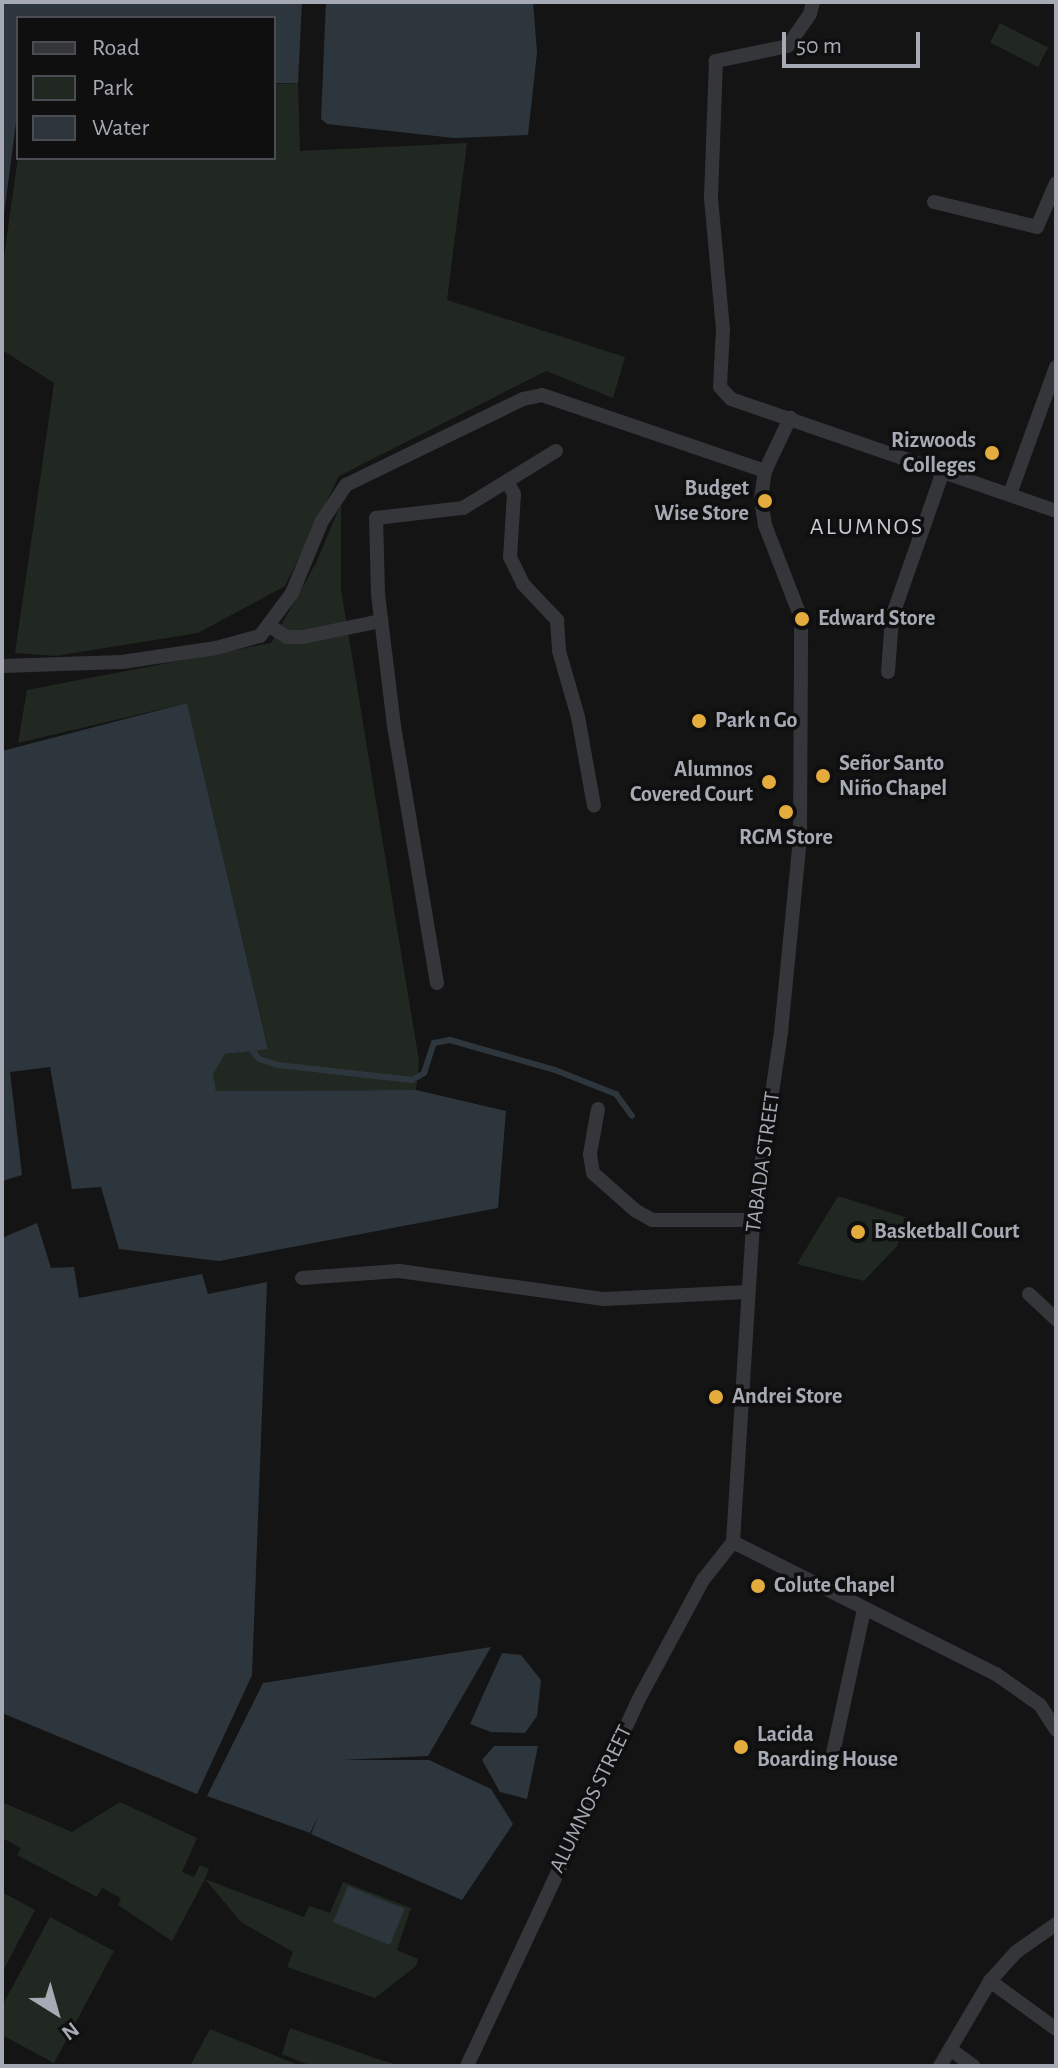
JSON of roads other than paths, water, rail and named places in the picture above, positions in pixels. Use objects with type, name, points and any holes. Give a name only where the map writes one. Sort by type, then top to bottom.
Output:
[{"type":"street","points":[[813,2],[810,14],[788,46],[716,61],[711,198],[723,329],[720,387],[731,399],[1056,511]]},
{"type":"street","points":[[934,202],[1037,227],[1056,183]]},
{"type":"street","points":[[1010,494],[1056,367]]},
{"type":"street","points":[[2,666],[122,662],[245,642],[271,627],[307,565],[332,503],[346,485],[523,399],[542,395],[765,471]]},
{"type":"street","name":"TABADA STREET","points":[[733,1542],[753,1220],[781,1032],[803,782],[801,618],[765,525],[765,471],[790,418]]},
{"type":"street","points":[[437,983],[381,621],[376,518],[463,508],[556,451]]},
{"type":"street","points":[[888,672],[892,617],[943,471]]},
{"type":"street","points":[[507,481],[514,494],[510,557],[523,584],[557,620],[559,651],[588,764],[594,806]]},
{"type":"street","points":[[271,627],[287,637],[303,637],[381,621]]},
{"type":"street","points":[[598,1109],[590,1154],[593,1173],[636,1211],[652,1220],[753,1220]]},
{"type":"street","points":[[302,1278],[399,1271],[604,1299],[748,1292]]},
{"type":"street","points":[[1029,1294],[1056,1319]]},
{"type":"street","points":[[733,1542],[996,1674],[1040,1705],[1056,1730]]},
{"type":"street","name":"ALUMNOS STREET","points":[[467,2066],[641,1695],[703,1580],[733,1542]]},
{"type":"street","points":[[833,1753],[864,1610]]},
{"type":"street","points":[[940,2066],[990,1981],[1016,1952],[1056,1924]]},
{"type":"street","points":[[990,1981],[1056,2029]]},
{"type":"street","points":[[950,2049],[973,2066]]},
{"type":"water","points":[[2,2],[302,2],[298,83],[276,83],[276,16],[16,16],[16,122],[2,230]]},
{"type":"water","points":[[326,2],[533,2],[537,52],[528,135],[454,138],[327,124],[321,119]]},
{"type":"water","points":[[187,703],[268,1049],[225,1054],[213,1074],[216,1091],[416,1090],[506,1111],[498,1208],[219,1261],[119,1249],[101,1187],[72,1189],[50,1067],[10,1072],[22,1175],[2,1181],[2,751]]},
{"type":"water","points":[[37,1223],[51,1268],[74,1267],[79,1298],[202,1274],[208,1294],[267,1282],[252,1675],[197,1794],[2,1713],[2,1238]]},
{"type":"water","points":[[491,1647],[428,1756],[342,1760],[429,1760],[491,1789],[513,1824],[462,1900],[311,1834],[319,1815],[310,1833],[207,1796],[263,1683]]},
{"type":"water","points":[[502,1653],[521,1655],[541,1680],[537,1716],[525,1733],[491,1732],[470,1724]]},
{"type":"water","points":[[494,1746],[538,1746],[527,1799],[500,1792],[482,1760]]},
{"type":"water","points":[[348,1886],[405,1909],[390,1945],[333,1922]]},
{"type":"waterway","points":[[248,1045],[259,1059],[278,1065],[412,1080],[424,1073],[434,1043],[450,1040],[555,1070],[616,1094],[632,1116]]},
{"type":"place","name":"Rizwoods Colleges","points":[[992,453]]},
{"type":"place","name":"Budget Wise Store","points":[[765,501]]},
{"type":"place","name":"Edward Store","points":[[802,619]]},
{"type":"place","name":"Park n Go","points":[[699,721]]},
{"type":"place","name":"Señor Santo Niño Chapel","points":[[823,776]]},
{"type":"place","name":"Alumnos Covered Court","points":[[769,782]]},
{"type":"place","name":"RGM Store","points":[[786,812]]},
{"type":"place","name":"Basketball Court","points":[[858,1232]]},
{"type":"place","name":"Andrei Store","points":[[716,1397]]},
{"type":"place","name":"Colute Chapel","points":[[758,1586]]},
{"type":"place","name":"Lacida Boarding House","points":[[741,1747]]},
{"type":"district","name":"ALUMNOS","points":[[867,528]]}]
